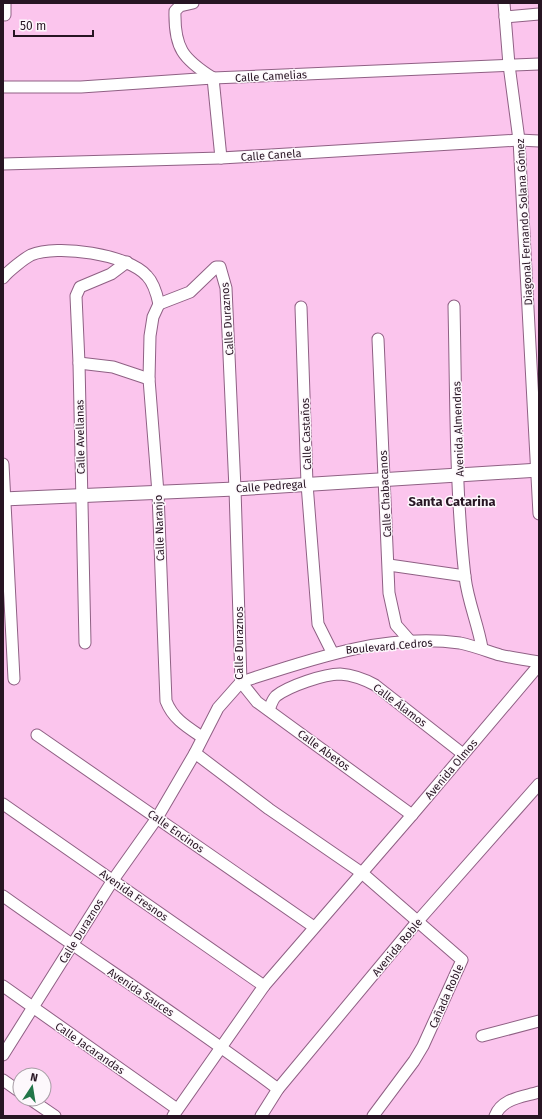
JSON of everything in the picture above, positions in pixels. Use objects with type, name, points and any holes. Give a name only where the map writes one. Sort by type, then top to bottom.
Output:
[{"type":"street","points":[[5,3],[5,14]]},
{"type":"street","points":[[193,3],[180,6],[175,11],[175,21],[180,49],[186,59],[213,78],[222,158]]},
{"type":"street","name":"Diagonal Fernando Solana Gómez","points":[[504,3],[509,65],[519,140],[538,470],[539,514]]},
{"type":"street","points":[[505,17],[539,14]]},
{"type":"street","name":"Calle Camelias","points":[[3,88],[81,87],[213,78],[539,64]]},
{"type":"street","name":"Calle Canela","points":[[3,164],[222,158],[539,140]]},
{"type":"street","points":[[3,278],[31,255],[46,252],[84,251],[127,262],[147,276],[155,290],[159,304]]},
{"type":"street","name":"Calle Avellanas","points":[[85,643],[79,363],[76,296],[80,287],[111,274],[127,262]]},
{"type":"street","name":"Calle Duraznos","points":[[3,1055],[113,880],[158,818],[195,753],[218,708],[241,682],[235,489],[226,288],[220,267],[212,270],[190,292],[159,304]]},
{"type":"street","name":"Calle Naranjo","points":[[159,304],[153,317],[150,379],[158,493],[166,701],[170,712],[178,721],[202,737]]},
{"type":"street","name":"Avenida Almendras","points":[[454,306],[459,474],[465,576],[468,597],[479,628],[482,648]]},
{"type":"street","name":"Calle Castaños","points":[[301,307],[307,484],[318,624],[332,652]]},
{"type":"street","name":"Calle Chabacanos","points":[[378,340],[383,479],[389,565],[389,593],[396,625],[411,642]]},
{"type":"street","points":[[79,363],[113,367],[150,379]]},
{"type":"street","points":[[3,464],[14,679]]},
{"type":"street","name":"Calle Pedregal","points":[[4,499],[235,489],[538,470]]},
{"type":"street","points":[[389,565],[465,576]]},
{"type":"street","name":"Boulevard Cedros","points":[[241,682],[332,652],[357,647],[411,642],[434,641],[460,644],[482,648],[499,655],[539,664]]},
{"type":"street","name":"Avenida Olmos","points":[[362,872],[464,754],[539,664]]},
{"type":"street","name":"Calle Álamos","points":[[269,710],[276,697],[285,690],[328,675],[354,676],[375,685],[464,754]]},
{"type":"street","name":"Calle Abetos","points":[[241,682],[257,702],[412,815]]},
{"type":"street","name":"Calle Encinos","points":[[37,735],[314,927]]},
{"type":"street","name":"Cañada Roble","points":[[195,753],[269,809],[362,872],[417,922],[462,960],[440,1012],[423,1046],[414,1061],[373,1116]]},
{"type":"street","name":"Avenida Roble","points":[[261,1116],[278,1089],[417,922],[539,784]]},
{"type":"street","name":"Avenida Fresnos","points":[[3,804],[264,986]]},
{"type":"street","points":[[175,1113],[264,986],[362,872]]},
{"type":"street","name":"Avenida Sauces","points":[[3,896],[71,945],[221,1046],[278,1089]]},
{"type":"street","name":"Calle Jacarandas","points":[[3,986],[175,1113]]},
{"type":"street","points":[[482,1036],[539,1021]]},
{"type":"street","points":[[3,1080],[12,1086]]},
{"type":"street","points":[[495,1116],[502,1105],[508,1101],[539,1092]]},
{"type":"street","points":[[269,1104],[270,1116]]},
{"type":"street","points":[[42,1107],[55,1116]]},
{"type":"district","name":"Santa Catarina","points":[[452,501]]}]
